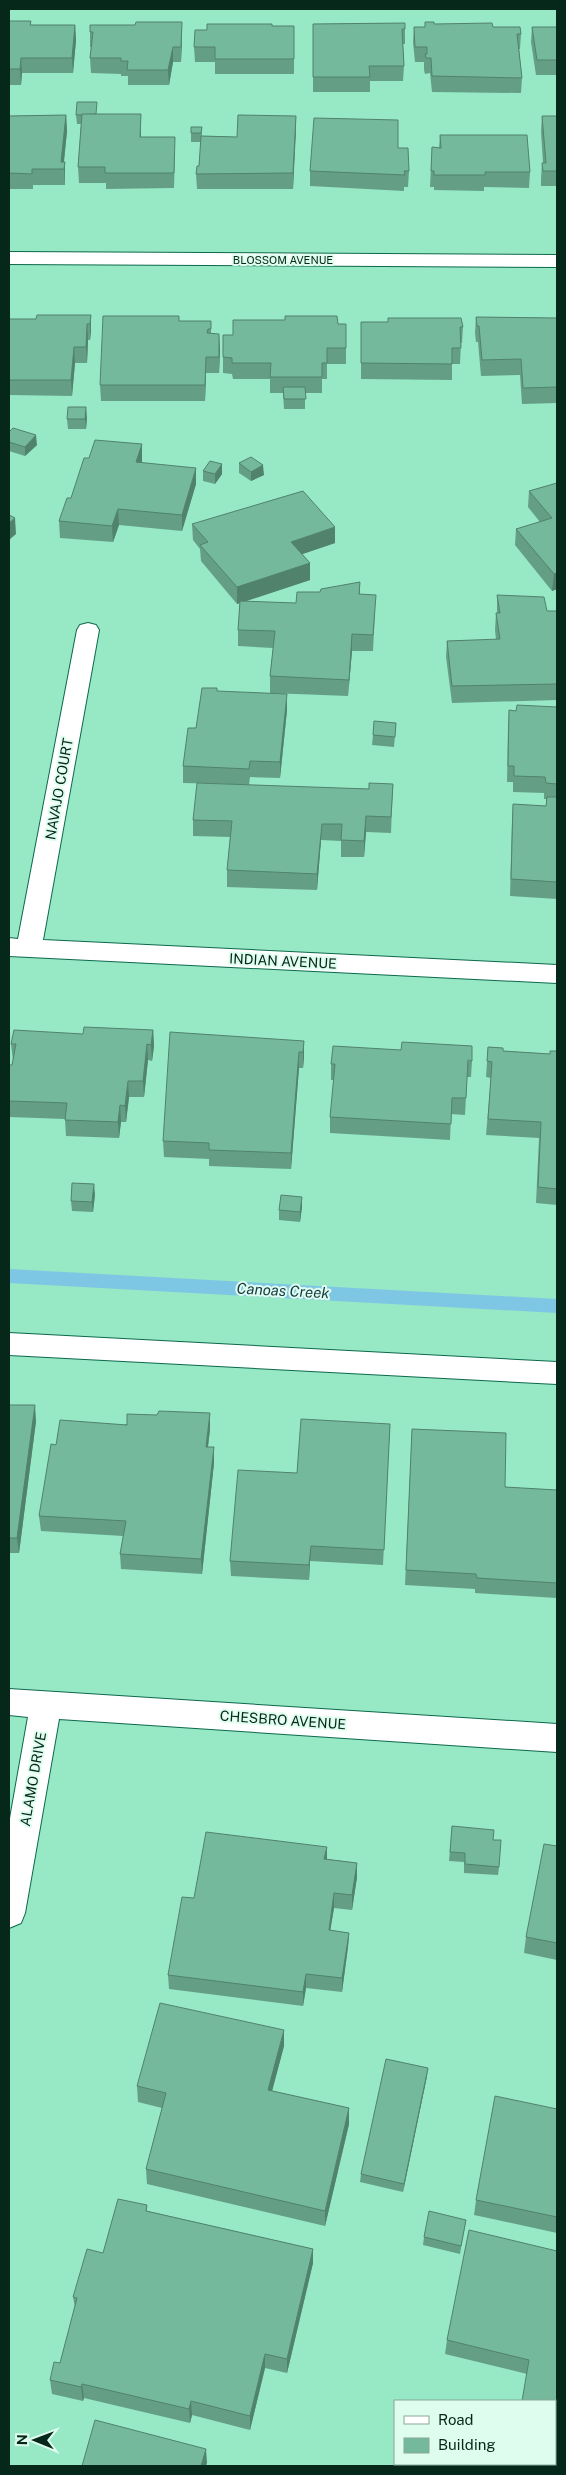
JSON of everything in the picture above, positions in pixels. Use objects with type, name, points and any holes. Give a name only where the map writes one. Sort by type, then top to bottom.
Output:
[{"type":"street","name":"BLOSSOM AVENUE","points":[[9,258],[557,261]]},
{"type":"street","name":"NAVAJO COURT","points":[[19,948],[88,630]]},
{"type":"street","name":"INDIAN AVENUE","points":[[19,948],[557,974]]},
{"type":"street","points":[[9,1344],[557,1373]]},
{"type":"street","name":"CHESBRO AVENUE","points":[[9,1702],[557,1738]]},
{"type":"street","name":"ALAMO DRIVE","points":[[9,1913],[46,1705]]},
{"type":"building","points":[[9,21],[31,21],[30,25],[75,25],[72,58],[21,58],[20,69],[9,69]]},
{"type":"building","points":[[136,22],[182,22],[181,47],[173,47],[168,70],[127,70],[128,61],[121,61],[121,58],[90,58],[93,32],[90,32],[90,25],[135,25]]},
{"type":"building","points":[[425,22],[434,22],[434,24],[492,23],[493,27],[520,27],[521,34],[517,34],[522,78],[432,76],[431,58],[426,58],[425,54],[427,54],[427,47],[415,47],[414,27],[425,27]]},
{"type":"building","points":[[405,23],[405,29],[402,29],[404,66],[369,66],[370,77],[313,77],[313,24]]},
{"type":"building","points":[[207,24],[294,26],[294,59],[215,59],[215,47],[194,47],[195,30],[207,30]]},
{"type":"building","points":[[532,27],[557,27],[557,60],[537,60]]},
{"type":"building","points":[[77,102],[97,102],[96,114],[76,115]]},
{"type":"building","points":[[82,114],[141,114],[140,137],[175,137],[174,173],[105,173],[105,167],[78,167]]},
{"type":"building","points":[[66,115],[61,162],[65,162],[64,169],[32,169],[32,174],[9,173],[9,116]]},
{"type":"building","points":[[238,115],[296,116],[293,173],[196,174],[197,166],[199,166],[201,136],[237,137]]},
{"type":"building","points":[[542,116],[557,116],[557,171],[543,171],[542,163],[546,163]]},
{"type":"building","points":[[314,118],[398,120],[398,148],[408,148],[409,171],[404,171],[405,175],[310,171]]},
{"type":"building","points":[[191,127],[202,127],[201,133],[191,133]]},
{"type":"building","points":[[440,135],[527,135],[530,172],[485,172],[485,175],[434,175],[434,171],[431,171],[432,147],[441,148]]},
{"type":"building","points":[[37,315],[91,315],[90,324],[87,324],[86,347],[74,347],[71,380],[9,380],[9,319],[36,319]]},
{"type":"building","points":[[103,316],[179,316],[179,321],[211,321],[211,329],[208,329],[207,333],[219,334],[219,357],[206,357],[205,385],[100,385]]},
{"type":"building","points":[[285,316],[337,316],[338,324],[346,324],[346,348],[327,348],[327,363],[322,363],[322,377],[270,377],[271,363],[232,363],[232,358],[223,357],[223,335],[233,335],[233,320],[285,320]]},
{"type":"building","points":[[476,317],[557,318],[557,387],[523,388],[521,359],[482,360],[479,326],[477,326]]},
{"type":"building","points":[[388,318],[461,318],[463,327],[460,327],[461,348],[452,348],[452,364],[361,363],[361,322],[388,322]]},
{"type":"building","points":[[283,387],[305,387],[306,399],[284,399]]},
{"type":"building","points":[[68,407],[86,407],[85,419],[67,419]]},
{"type":"building","points":[[13,428],[36,435],[25,447],[9,442],[9,432]]},
{"type":"building","points":[[95,440],[142,444],[136,462],[196,468],[182,515],[118,509],[112,526],[59,521],[67,498],[71,498],[84,458],[89,458]]},
{"type":"building","points":[[251,457],[263,465],[251,472],[239,463]]},
{"type":"building","points":[[210,461],[222,464],[215,474],[203,471]]},
{"type":"building","points":[[557,483],[557,573],[554,574],[516,529],[552,518],[529,491]]},
{"type":"building","points":[[303,491],[335,527],[291,542],[310,563],[237,587],[200,545],[208,542],[192,524]]},
{"type":"building","points":[[9,515],[15,518],[9,523]]},
{"type":"building","points":[[360,582],[359,594],[376,595],[373,635],[352,634],[349,680],[270,676],[275,631],[238,630],[240,601],[296,603],[297,592],[320,592],[321,589]]},
{"type":"building","points":[[497,595],[544,597],[547,611],[557,611],[557,684],[452,686],[447,641],[500,639],[496,613],[500,613]]},
{"type":"building","points":[[202,688],[217,688],[217,691],[287,694],[280,762],[250,761],[249,769],[183,766],[188,728],[196,728]]},
{"type":"building","points":[[517,705],[557,707],[557,784],[546,783],[545,777],[514,776],[514,766],[508,766],[509,710],[516,711]]},
{"type":"building","points":[[374,721],[396,723],[395,737],[373,735]]},
{"type":"building","points":[[197,783],[369,789],[369,783],[393,784],[391,817],[366,816],[364,841],[341,840],[342,824],[322,824],[317,874],[227,870],[232,821],[193,820]]},
{"type":"building","points":[[547,797],[557,797],[557,882],[511,879],[513,804],[546,806]]},
{"type":"building","points":[[84,1027],[153,1030],[151,1045],[147,1044],[143,1081],[128,1081],[125,1106],[120,1105],[118,1122],[65,1120],[67,1103],[9,1101],[9,1065],[12,1065],[16,1044],[11,1044],[14,1030],[83,1034]]},
{"type":"building","points":[[170,1032],[304,1041],[303,1052],[299,1052],[291,1153],[209,1150],[209,1143],[163,1141]]},
{"type":"building","points":[[402,1042],[472,1046],[472,1061],[468,1060],[466,1098],[452,1098],[451,1124],[330,1117],[335,1064],[331,1064],[333,1046],[401,1050]]},
{"type":"building","points":[[488,1047],[503,1048],[503,1051],[550,1054],[550,1051],[557,1051],[557,1189],[538,1187],[541,1122],[488,1119],[492,1062],[487,1061]]},
{"type":"building","points":[[72,1183],[94,1184],[92,1202],[71,1201]]},
{"type":"building","points":[[281,1195],[302,1197],[300,1212],[279,1210]]},
{"type":"building","points":[[9,1405],[35,1405],[17,1538],[9,1538]]},
{"type":"building","points":[[159,1411],[210,1413],[206,1447],[214,1447],[201,1559],[120,1554],[126,1521],[39,1516],[51,1444],[56,1445],[60,1420],[127,1425],[127,1414],[157,1415]]},
{"type":"building","points":[[301,1419],[390,1424],[384,1550],[311,1546],[309,1565],[230,1561],[238,1470],[297,1473]]},
{"type":"building","points":[[412,1429],[506,1433],[505,1487],[557,1490],[557,1583],[477,1578],[476,1574],[406,1570]]},
{"type":"building","points":[[452,1826],[494,1830],[493,1840],[501,1840],[499,1867],[465,1864],[465,1853],[450,1852]]},
{"type":"building","points":[[206,1832],[327,1847],[324,1859],[357,1863],[352,1895],[334,1893],[329,1930],[349,1933],[342,1978],[306,1974],[303,1992],[168,1975],[182,1897],[194,1898]]},
{"type":"building","points":[[544,1844],[557,1846],[557,1943],[526,1937]]},
{"type":"building","points":[[160,2003],[284,2030],[268,2090],[349,2108],[325,2211],[146,2169],[166,2093],[137,2086]]},
{"type":"building","points":[[386,2059],[428,2068],[404,2184],[361,2174]]},
{"type":"building","points":[[495,2096],[557,2109],[557,2217],[476,2200]]},
{"type":"building","points":[[118,2199],[147,2205],[146,2211],[313,2249],[287,2359],[265,2354],[250,2416],[191,2401],[189,2409],[82,2384],[81,2387],[50,2380],[54,2362],[60,2363],[77,2298],[73,2297],[87,2249],[103,2253]]},
{"type":"building","points":[[429,2211],[466,2220],[461,2246],[424,2237]]},
{"type":"building","points":[[469,2230],[557,2251],[557,2437],[556,2400],[522,2400],[529,2360],[447,2340]]},
{"type":"building","points":[[95,2420],[206,2449],[201,2466],[82,2466]]},
{"type":"building","points":[[552,2465],[557,2466],[423,2466]]},
{"type":"waterway","name":"Canoas Creek","points":[[9,1276],[557,1306]]}]
